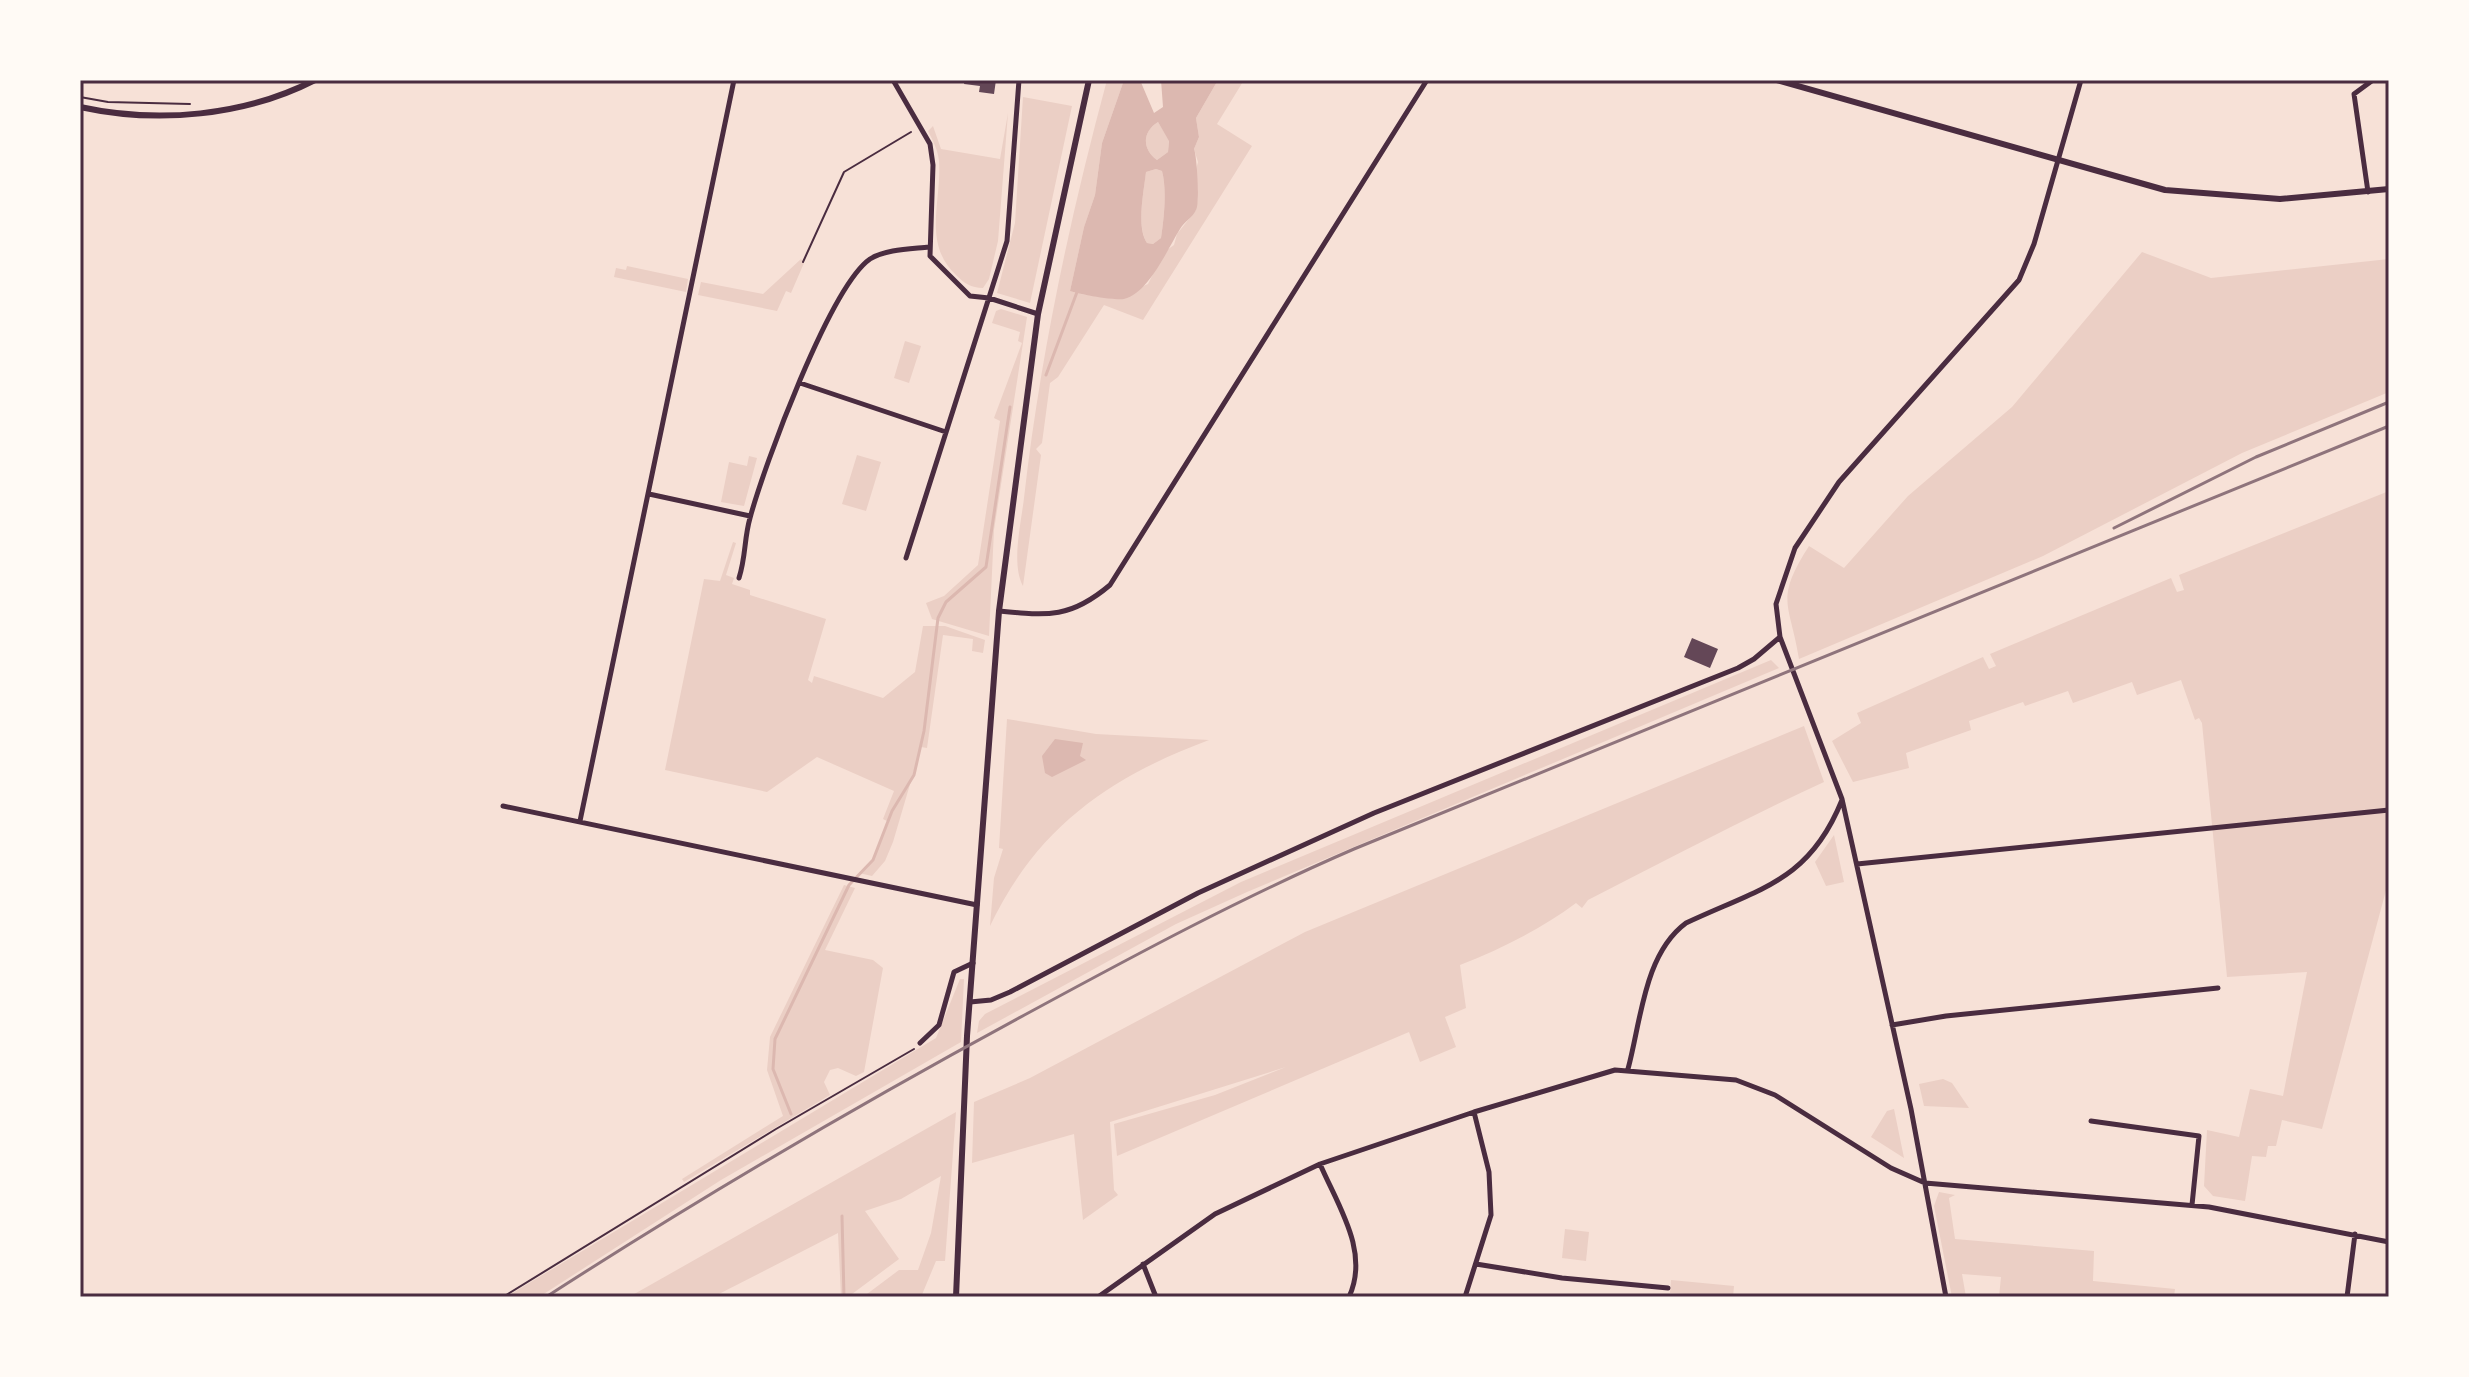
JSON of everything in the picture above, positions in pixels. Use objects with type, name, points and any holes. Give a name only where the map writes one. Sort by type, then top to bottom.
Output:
[{"type":"street","points":[[80,107],[181,114],[235,110],[280,98],[315,80]]},
{"type":"street","points":[[580,821],[734,80]]},
{"type":"street","points":[[893,80],[923,125],[933,165],[930,256],[954,284],[970,296],[989,298],[1038,314]]},
{"type":"street","points":[[906,558],[1007,241],[1019,80]]},
{"type":"street","points":[[956,1297],[970,1002],[999,611],[1038,314],[1089,80]]},
{"type":"street","points":[[999,611],[1067,613],[1088,604],[1110,585],[1427,80]]},
{"type":"street","points":[[1777,80],[2165,190],[2280,199],[2389,189]]},
{"type":"street","points":[[1946,1297],[1925,1183],[1842,799],[1780,637],[1776,604],[1792,557],[1807,528],[1839,482],[2019,280],[2034,244],[2081,80]]},
{"type":"street","points":[[2368,193],[2354,94],[2373,80]]},
{"type":"street","points":[[739,578],[747,554],[745,535],[750,516],[800,383],[851,276],[872,257],[929,247]]},
{"type":"street","points":[[800,383],[946,432]]},
{"type":"street","points":[[649,494],[750,516]]},
{"type":"street","points":[[970,1002],[991,1000],[1010,992],[1198,893],[1374,813],[1738,668],[1780,637]]},
{"type":"street","points":[[1628,1069],[1657,956],[1672,933],[1686,923],[1794,871],[1823,841],[1842,799]]},
{"type":"street","points":[[503,806],[977,905]]},
{"type":"street","points":[[1857,864],[2389,810]]},
{"type":"street","points":[[920,1043],[939,1025],[954,972],[973,963]]},
{"type":"street","points":[[1892,1025],[1946,1016],[2218,988]]},
{"type":"street","points":[[1098,1297],[1215,1214],[1320,1164],[1474,1112],[1628,1069],[1736,1080],[1775,1095],[1891,1168],[1925,1183],[2192,1205],[2389,1242]]},
{"type":"street","points":[[2388,1099],[2389,1089]]},
{"type":"street","points":[[1465,1297],[1491,1215],[1489,1172],[1474,1112]]},
{"type":"street","points":[[2091,1121],[2199,1136],[2192,1205]]},
{"type":"street","points":[[1320,1164],[1357,1250],[1356,1282],[1349,1297]]},
{"type":"street","points":[[2347,1297],[2355,1234]]},
{"type":"street","points":[[1143,1264],[1156,1297]]},
{"type":"street","points":[[1476,1264],[1562,1278],[1668,1288]]},
{"type":"path","points":[[80,97],[108,102],[196,105]]},
{"type":"path","points":[[803,262],[844,172],[923,125]]},
{"type":"path","points":[[503,1297],[920,1043]]},
{"type":"shaded area","points":[[1107,80],[1124,80],[1102,143],[1095,195],[1084,227],[1070,291],[1113,299],[1148,284],[1164,252],[1174,245],[1177,234],[1196,210],[1198,198],[1194,177],[1198,162],[1194,149],[1199,137],[1196,118],[1218,80],[1244,80],[1217,124],[1252,146],[1143,320],[1104,305],[1058,377],[1050,383],[1042,443],[1036,449],[1041,455],[1023,586],[1019,577],[1018,544],[1039,392],[1069,235]]},
{"type":"shaded area","points":[[1124,80],[1140,80],[1154,113],[1163,107],[1161,80],[1218,80],[1196,118],[1199,137],[1194,149],[1198,180],[1196,210],[1180,229],[1150,279],[1124,299],[1070,291],[1084,227],[1095,195],[1102,143]],"holes":[[[1158,122],[1169,141],[1168,152],[1157,160],[1149,151],[1146,141],[1149,131]],[[1162,171],[1164,204],[1161,238],[1153,244],[1147,243],[1144,236],[1142,209],[1146,172]]]},
{"type":"shaded area","points":[[1023,97],[1072,106],[1030,303],[997,293],[1015,223]]},
{"type":"shaded area","points":[[1008,113],[998,241],[989,279],[983,288],[975,287],[956,275],[939,249],[936,221],[939,161],[928,131],[933,126],[941,149],[1000,159]]},
{"type":"shaded area","points":[[1158,122],[1169,140],[1168,152],[1157,160],[1149,151],[1146,141],[1149,131]]},
{"type":"shaded area","points":[[1162,171],[1164,204],[1161,238],[1153,244],[1147,243],[1144,236],[1142,208],[1146,172]]},
{"type":"shaded area","points":[[2142,252],[2211,278],[2389,259],[2389,392],[2242,453],[2043,556],[1799,659],[1789,613],[1788,591],[1809,546],[1844,568],[1908,496],[2012,407]]},
{"type":"shaded area","points":[[801,259],[804,263],[791,293],[786,291],[777,311],[698,295],[701,282],[763,294]]},
{"type":"shaded area","points":[[627,266],[688,279],[686,292],[614,277],[616,268],[626,270]]},
{"type":"shaded area","points":[[1001,309],[1027,317],[994,530],[989,636],[932,619],[926,603],[944,596],[978,565],[1000,421],[994,418],[1022,343],[1018,341],[1020,332],[992,323],[996,311]]},
{"type":"shaded area","points":[[905,341],[921,346],[909,383],[894,378]]},
{"type":"shaded area","points":[[857,455],[881,462],[866,511],[842,504]]},
{"type":"shaded area","points":[[749,456],[757,458],[744,506],[721,502],[729,462],[747,466]]},
{"type":"shaded area","points":[[2389,491],[2389,879],[2322,1129],[2282,1120],[2276,1146],[2268,1146],[2266,1157],[2252,1156],[2245,1201],[2213,1196],[2204,1186],[2207,1130],[2239,1137],[2250,1089],[2283,1096],[2307,972],[2227,977],[2202,723],[2199,718],[2195,720],[2181,680],[2137,695],[2132,682],[2073,703],[2068,691],[2025,706],[2023,702],[1969,721],[1971,730],[1906,753],[1909,768],[1853,782],[1832,741],[1861,723],[1857,713],[1983,657],[1989,669],[1996,666],[1990,654],[2171,578],[2177,592],[2184,590],[2179,575]]},
{"type":"shaded area","points":[[733,542],[736,543],[726,575],[734,578],[732,584],[750,590],[750,595],[826,619],[808,680],[812,683],[814,676],[883,698],[915,672],[923,626],[945,626],[985,640],[983,653],[972,651],[973,639],[943,635],[927,748],[921,747],[885,861],[872,876],[859,873],[872,860],[889,822],[883,819],[894,791],[817,757],[767,792],[665,770],[704,579],[720,581]]},
{"type":"shaded area","points":[[1771,660],[1779,668],[1176,924],[977,1033],[979,1021],[985,1014],[1241,882]]},
{"type":"shaded area","points":[[1007,719],[1096,734],[1209,740],[1140,771],[1080,810],[1030,860],[990,926],[994,878],[1003,849],[999,848]]},
{"type":"shaded area","points":[[1804,726],[1824,782],[1588,900],[1582,908],[1576,903],[1520,938],[1460,965],[1466,1008],[1445,1017],[1456,1047],[1420,1062],[1409,1032],[1117,1156],[1114,1124],[1215,1095],[1286,1067],[1110,1122],[1114,1190],[1118,1195],[1083,1220],[1074,1134],[972,1163],[974,1102],[1030,1078],[1305,932]]},
{"type":"shaded area","points":[[1055,739],[1083,743],[1080,756],[1086,760],[1052,777],[1045,773],[1042,756]]},
{"type":"shaded area","points":[[1834,835],[1844,882],[1826,886],[1815,862]]},
{"type":"shaded area","points":[[844,885],[855,888],[825,950],[873,960],[883,968],[864,1072],[856,1076],[838,1068],[830,1070],[824,1082],[830,1095],[684,1182],[682,1179],[783,1116],[767,1070],[770,1037]]},
{"type":"shaded area","points":[[960,979],[964,979],[961,1042],[721,1180],[539,1297],[506,1297],[936,1038]]},
{"type":"shaded area","points":[[1943,1079],[1952,1083],[1969,1108],[1924,1106],[1919,1084]]},
{"type":"shaded area","points":[[1894,1109],[1904,1158],[1871,1137],[1887,1111]]},
{"type":"shaded area","points":[[956,1112],[945,1261],[936,1261],[921,1297],[863,1297],[899,1270],[918,1270],[931,1233],[941,1176],[901,1199],[865,1211],[899,1259],[848,1297],[841,1297],[838,1233],[713,1297],[629,1297]]},
{"type":"shaded area","points":[[1939,1192],[1955,1195],[1949,1198],[1955,1239],[2094,1251],[2093,1281],[2175,1289],[2174,1297],[1999,1297],[2001,1277],[1962,1274],[1966,1297],[1952,1297],[1934,1206]]},
{"type":"shaded area","points":[[1565,1229],[1589,1232],[1586,1261],[1562,1258]]},
{"type":"shaded area","points":[[1671,1280],[1734,1286],[1733,1297],[1670,1293]]},
{"type":"building","points":[[965,80],[996,80],[994,94],[979,92],[980,86],[964,84]]},
{"type":"building","points":[[1692,638],[1718,649],[1710,668],[1684,657]]},
{"type":"waterway","points":[[1046,375],[1077,292]]},
{"type":"waterway","points":[[791,1114],[773,1069],[775,1039],[849,885],[873,860],[892,811],[914,775],[924,731],[938,618],[946,602],[986,567],[1010,407]]},
{"type":"waterway","points":[[842,1216],[844,1297]]},
{"type":"railway","points":[[2114,528],[2256,457],[2389,402]]},
{"type":"railway","points":[[546,1297],[725,1185],[907,1080],[1110,969],[1272,887],[1354,849],[2389,426]]}]
